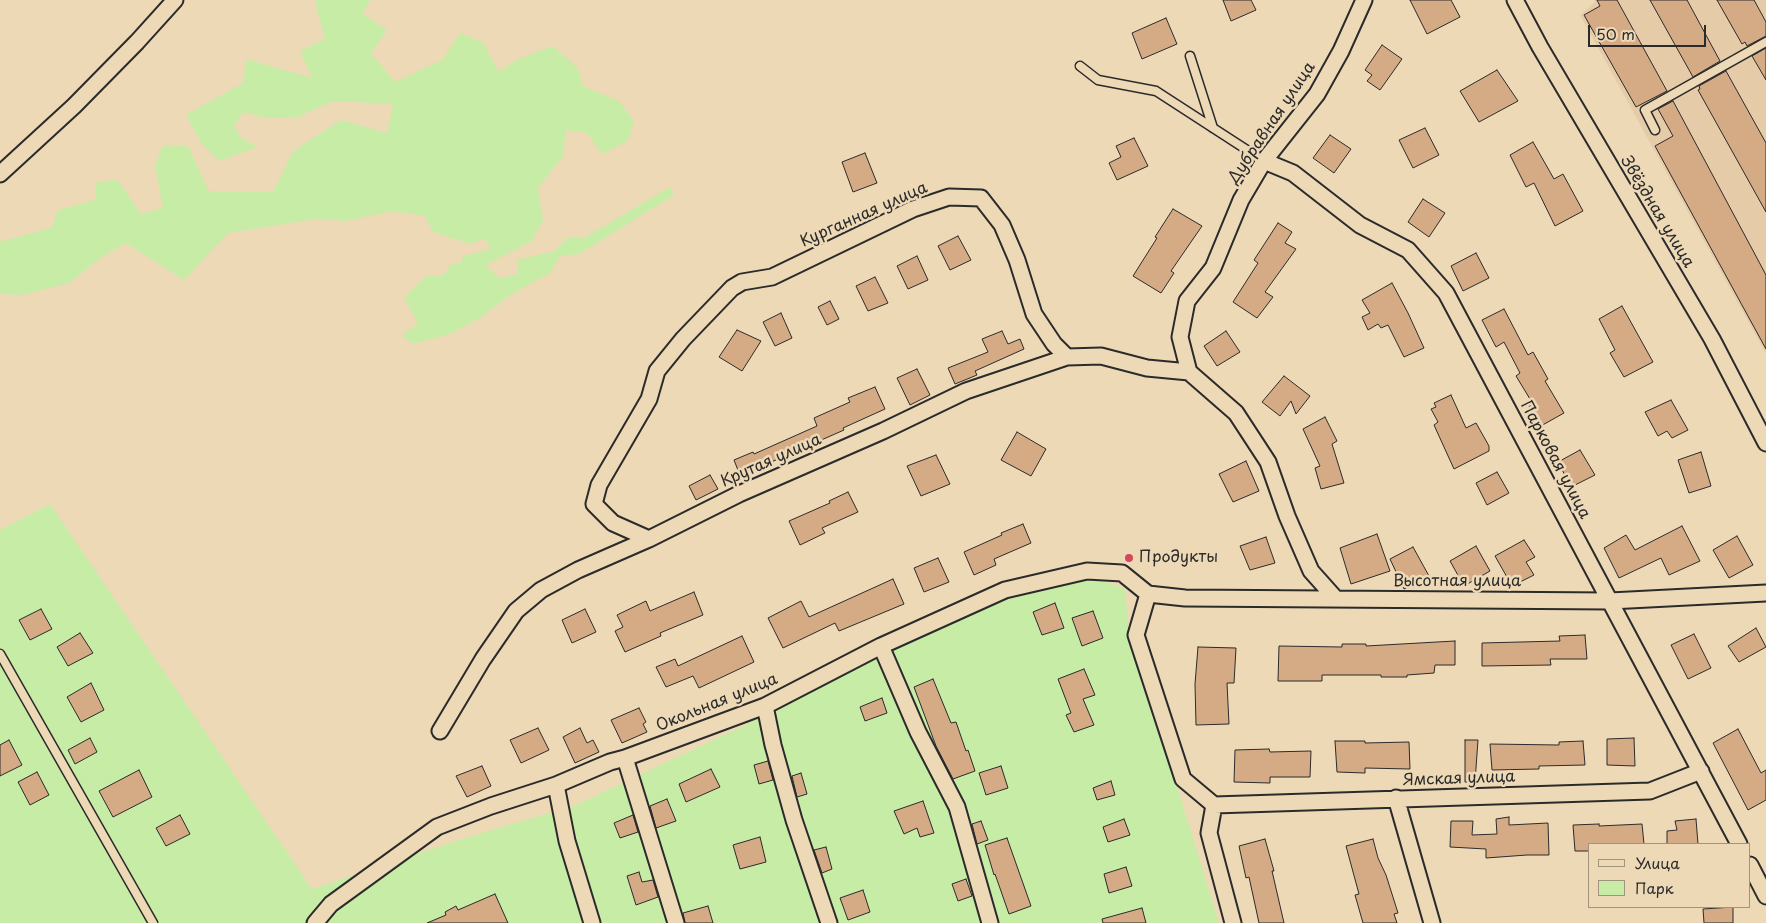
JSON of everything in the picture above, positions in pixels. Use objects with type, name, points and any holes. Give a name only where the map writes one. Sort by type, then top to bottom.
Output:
[{"type":"street","points":[[0,174],[74,106],[176,0]]},
{"type":"street","name":"Дубравная улица","points":[[1189,372],[1180,337],[1187,301],[1213,268],[1241,200],[1264,161],[1317,94],[1341,51],[1364,0]]},
{"type":"street","name":"Звёздная улица","points":[[1515,0],[1540,47],[1712,339],[1766,443]]},
{"type":"street","name":"Парковая улица","points":[[1264,161],[1294,173],[1360,225],[1408,250],[1446,293],[1738,843]]},
{"type":"street","name":"Курганная улица","points":[[649,539],[613,523],[594,504],[599,486],[649,399],[658,372],[683,339],[732,288],[742,282],[772,277],[913,209],[949,197],[981,198],[1002,225],[1017,260],[1034,314],[1054,344],[1067,357]]},
{"type":"street","name":"Крутая улица","points":[[440,731],[483,659],[516,612],[541,590],[578,570],[649,539],[739,494],[883,431],[966,391],[1067,357],[1100,356],[1147,368],[1189,372]]},
{"type":"street","points":[[1189,372],[1236,413],[1268,462],[1287,516],[1312,571],[1336,599]]},
{"type":"street","name":"Окольная улица","points":[[315,923],[331,904],[437,827],[765,706],[881,646],[1005,590],[1087,572],[1122,572],[1148,594]]},
{"type":"street","name":"Высотная улица","points":[[1148,594],[1184,598],[1610,601],[1766,593]]},
{"type":"street","points":[[1148,594],[1136,635],[1183,779],[1214,805],[1210,833],[1233,923]]},
{"type":"street","points":[[881,646],[918,732],[957,807],[990,923]]},
{"type":"street","points":[[765,706],[773,745],[792,810],[829,923]]},
{"type":"street","points":[[625,758],[676,923]]},
{"type":"street","name":"Ямская улица","points":[[1214,805],[1650,791],[1700,771]]},
{"type":"street","points":[[556,784],[567,841],[592,923]]},
{"type":"street","points":[[1396,798],[1432,923]]},
{"type":"street","points":[[1751,866],[1766,896]]},
{"type":"lane","points":[[1655,130],[1645,110],[1766,42]]},
{"type":"lane","points":[[1190,56],[1213,128]]},
{"type":"lane","points":[[1080,66],[1098,80],[1156,91],[1264,161]]},
{"type":"lane","points":[[0,654],[153,923]]},
{"type":"shaded area","points":[[1594,0],[1766,0],[1766,354],[1580,15],[1595,2]]},
{"type":"green space","points":[[317,0],[370,0],[363,14],[387,30],[371,53],[395,82],[442,60],[460,33],[483,42],[499,72],[516,60],[553,46],[578,68],[583,86],[619,101],[634,121],[628,141],[602,154],[587,133],[566,130],[563,156],[538,188],[543,220],[532,241],[485,265],[499,278],[517,274],[517,260],[554,251],[567,238],[584,238],[670,187],[674,195],[579,254],[560,256],[550,273],[510,295],[481,317],[452,333],[414,344],[402,336],[418,323],[404,298],[427,275],[443,276],[452,263],[460,264],[463,256],[491,249],[485,238],[470,244],[433,232],[425,216],[392,211],[346,221],[315,219],[228,233],[184,280],[126,243],[100,258],[69,283],[22,295],[0,294],[0,242],[52,227],[58,210],[96,200],[95,183],[117,179],[141,214],[163,208],[155,166],[163,145],[188,146],[209,191],[273,192],[293,151],[341,120],[387,133],[393,104],[334,101],[297,117],[265,118],[244,112],[234,125],[240,137],[258,147],[219,161],[201,143],[186,115],[243,83],[246,59],[312,78],[300,51],[325,39],[315,2]]},
{"type":"green space","points":[[50,504],[312,889],[459,840],[576,805],[777,710],[970,610],[1090,576],[1125,589],[1129,631],[1219,923],[0,923],[0,530]]},
{"type":"building","points":[[1223,0],[1251,0],[1256,10],[1231,21]]},
{"type":"building","points":[[1410,0],[1451,0],[1460,17],[1427,34]]},
{"type":"building","points":[[1597,0],[1617,0],[1667,91],[1636,107],[1584,15],[1600,6]]},
{"type":"building","points":[[1650,0],[1687,0],[1720,61],[1693,77]]},
{"type":"building","points":[[1717,0],[1754,0],[1766,22],[1766,36],[1747,46],[1745,42],[1742,44]]},
{"type":"building","points":[[1166,18],[1177,44],[1142,59],[1132,33]]},
{"type":"building","points":[[1382,45],[1402,59],[1380,90],[1367,81],[1372,75],[1365,70]]},
{"type":"building","points":[[1766,48],[1766,80],[1752,56]]},
{"type":"building","points":[[1497,70],[1518,101],[1479,122],[1460,91]]},
{"type":"building","points":[[1726,71],[1766,143],[1766,212],[1698,90],[1700,89],[1699,86]]},
{"type":"building","points":[[1673,101],[1766,275],[1766,349],[1655,146],[1673,136],[1658,109]]},
{"type":"building","points":[[1425,128],[1439,155],[1413,168],[1399,140]]},
{"type":"building","points":[[1330,135],[1351,149],[1334,173],[1313,158]]},
{"type":"building","points":[[1134,138],[1148,166],[1117,180],[1109,163],[1121,157],[1116,146]]},
{"type":"building","points":[[1533,142],[1554,179],[1563,174],[1583,211],[1555,226],[1534,183],[1526,187],[1510,155]]},
{"type":"building","points":[[865,153],[877,183],[853,192],[842,162]]},
{"type":"building","points":[[1423,199],[1445,213],[1429,237],[1408,222]]},
{"type":"building","points":[[1173,209],[1202,226],[1171,271],[1174,273],[1161,293],[1133,276]]},
{"type":"building","points":[[1278,223],[1292,232],[1285,243],[1296,249],[1265,292],[1273,297],[1257,318],[1233,302],[1258,263],[1254,260]]},
{"type":"building","points":[[958,236],[971,260],[950,270],[938,246]]},
{"type":"building","points":[[1476,253],[1489,278],[1463,291],[1451,266]]},
{"type":"building","points":[[917,256],[928,280],[908,289],[897,266]]},
{"type":"building","points":[[875,277],[888,303],[868,311],[856,286]]},
{"type":"building","points":[[1392,283],[1424,348],[1404,357],[1388,325],[1381,328],[1378,324],[1368,330],[1362,317],[1370,313],[1362,300]]},
{"type":"building","points":[[830,301],[839,319],[827,325],[818,307]]},
{"type":"building","points":[[1622,306],[1653,362],[1624,377],[1610,353],[1615,350],[1599,319]]},
{"type":"building","points":[[1504,309],[1528,355],[1533,352],[1548,379],[1545,381],[1564,413],[1539,427],[1529,406],[1533,404],[1516,376],[1520,373],[1504,342],[1496,347],[1482,320]]},
{"type":"building","points":[[781,313],[792,338],[775,346],[763,322]]},
{"type":"building","points":[[737,330],[761,341],[742,371],[719,357]]},
{"type":"building","points":[[1002,331],[1008,344],[1020,339],[1024,349],[975,371],[977,375],[955,384],[948,368],[988,352],[982,339]]},
{"type":"building","points":[[1226,331],[1240,352],[1217,366],[1204,346]]},
{"type":"building","points":[[917,369],[930,395],[910,405],[897,378]]},
{"type":"building","points":[[1284,376],[1310,396],[1296,414],[1291,401],[1280,416],[1262,402]]},
{"type":"building","points":[[875,387],[885,409],[843,428],[844,430],[760,467],[761,469],[741,478],[734,460],[753,452],[754,454],[817,426],[814,418],[850,402],[848,398]]},
{"type":"building","points":[[1451,395],[1466,428],[1476,423],[1489,446],[1489,451],[1454,469],[1434,425],[1438,422],[1431,409],[1436,407],[1434,403]]},
{"type":"building","points":[[1671,400],[1688,430],[1672,438],[1667,431],[1658,436],[1645,412]]},
{"type":"building","points":[[1325,417],[1337,441],[1332,444],[1344,483],[1321,489],[1315,468],[1320,466],[1303,429]]},
{"type":"building","points":[[1017,432],[1046,449],[1031,476],[1001,460]]},
{"type":"building","points":[[1580,450],[1595,475],[1571,487],[1558,462]]},
{"type":"building","points":[[1701,452],[1711,486],[1689,493],[1678,460]]},
{"type":"building","points":[[936,455],[950,484],[921,496],[907,466]]},
{"type":"building","points":[[1246,461],[1259,491],[1233,502],[1219,474]]},
{"type":"building","points":[[1497,472],[1509,493],[1487,505],[1476,483]]},
{"type":"building","points":[[710,475],[718,489],[696,500],[689,486]]},
{"type":"building","points":[[848,492],[858,512],[822,528],[825,533],[800,545],[789,521],[830,503],[829,501]]},
{"type":"building","points":[[1023,524],[1031,543],[994,559],[996,565],[974,575],[964,552]]},
{"type":"building","points":[[1682,526],[1700,561],[1669,575],[1661,558],[1619,578],[1604,548],[1626,535],[1635,550]]},
{"type":"building","points":[[1377,534],[1390,571],[1351,584],[1340,548]]},
{"type":"building","points":[[1737,536],[1753,565],[1729,578],[1713,550]]},
{"type":"building","points":[[1266,537],[1275,563],[1250,570],[1240,546]]},
{"type":"building","points":[[1524,540],[1535,557],[1526,562],[1534,575],[1512,586],[1495,556]]},
{"type":"building","points":[[1476,546],[1490,571],[1464,586],[1450,561]]},
{"type":"building","points":[[1413,547],[1429,576],[1404,589],[1390,559]]},
{"type":"building","points":[[938,558],[949,582],[924,592],[914,568]]},
{"type":"building","points":[[893,579],[904,604],[839,631],[835,623],[783,648],[768,618],[801,601],[809,617]]},
{"type":"building","points":[[694,592],[703,615],[660,633],[661,636],[625,652],[615,631],[623,627],[617,615],[646,601],[650,611]]},
{"type":"building","points":[[1055,603],[1064,628],[1042,635],[1033,612]]},
{"type":"building","points":[[41,609],[52,629],[30,640],[19,620]]},
{"type":"building","points":[[585,609],[596,632],[572,643],[562,620]]},
{"type":"building","points":[[1093,611],[1103,638],[1082,646],[1072,618]]},
{"type":"building","points":[[1756,628],[1766,647],[1739,662],[1728,646]]},
{"type":"building","points":[[80,633],[93,653],[68,666],[57,647]]},
{"type":"building","points":[[1694,634],[1711,668],[1688,679],[1671,645]]},
{"type":"building","points":[[1585,635],[1587,659],[1550,659],[1551,665],[1482,666],[1482,643],[1560,641],[1559,636]]},
{"type":"building","points":[[742,636],[754,662],[699,688],[693,676],[666,687],[656,667],[675,659],[678,666]]},
{"type":"building","points":[[1455,641],[1455,665],[1435,665],[1434,673],[1407,675],[1407,677],[1322,675],[1322,681],[1278,681],[1279,646],[1342,647],[1342,644],[1366,644],[1366,646]]},
{"type":"building","points":[[1198,647],[1236,648],[1234,683],[1227,683],[1229,724],[1196,725],[1195,684]]},
{"type":"building","points":[[1084,669],[1095,695],[1083,699],[1094,725],[1074,732],[1066,715],[1071,713],[1058,679]]},
{"type":"building","points":[[933,679],[951,723],[956,722],[975,771],[953,779],[936,746],[914,687]]},
{"type":"building","points":[[91,683],[104,710],[81,722],[67,697]]},
{"type":"building","points":[[882,698],[887,713],[865,721],[860,707]]},
{"type":"building","points":[[639,708],[646,722],[643,724],[647,732],[622,743],[611,720]]},
{"type":"building","points":[[538,728],[549,750],[521,763],[510,740]]},
{"type":"building","points":[[580,728],[587,743],[593,740],[599,752],[575,763],[563,737]]},
{"type":"building","points":[[1738,729],[1761,773],[1766,770],[1766,800],[1748,810],[1713,743]]},
{"type":"building","points":[[90,738],[97,752],[75,764],[68,750]]},
{"type":"building","points":[[1634,738],[1635,766],[1607,765],[1607,739]]},
{"type":"building","points":[[9,740],[22,765],[0,776],[0,745]]},
{"type":"building","points":[[1465,740],[1478,740],[1475,782],[1465,782]]},
{"type":"building","points":[[1335,741],[1365,741],[1365,743],[1409,742],[1410,769],[1365,768],[1365,773],[1337,772]]},
{"type":"building","points":[[1583,741],[1585,765],[1539,766],[1539,769],[1492,770],[1490,744],[1559,745],[1559,742]]},
{"type":"building","points":[[1269,749],[1270,752],[1311,751],[1310,777],[1270,777],[1270,783],[1234,782],[1235,750]]},
{"type":"building","points":[[768,761],[773,780],[759,784],[754,765]]},
{"type":"building","points":[[482,766],[491,786],[467,797],[456,776]]},
{"type":"building","points":[[1001,766],[1008,788],[986,795],[979,773]]},
{"type":"building","points":[[711,769],[720,787],[686,802],[679,784]]},
{"type":"building","points":[[139,770],[152,797],[113,817],[99,791]]},
{"type":"building","points":[[37,772],[49,795],[30,805],[18,782]]},
{"type":"building","points":[[801,773],[807,794],[797,797],[792,776]]},
{"type":"building","points":[[1111,781],[1115,795],[1097,800],[1093,788]]},
{"type":"building","points":[[667,799],[676,821],[656,828],[650,806]]},
{"type":"building","points":[[923,801],[934,833],[920,837],[917,828],[904,834],[894,811]]},
{"type":"building","points":[[180,815],[190,834],[166,846],[156,828]]},
{"type":"building","points":[[633,815],[638,832],[620,838],[614,823]]},
{"type":"building","points":[[1509,817],[1509,825],[1548,823],[1549,855],[1486,858],[1486,849],[1450,847],[1451,821],[1473,821],[1472,835],[1497,834],[1496,819]]},
{"type":"building","points":[[1124,819],[1130,835],[1108,842],[1103,827]]},
{"type":"building","points":[[1696,819],[1698,843],[1667,843],[1667,831],[1677,830],[1675,821]]},
{"type":"building","points":[[981,821],[988,840],[977,844],[972,824]]},
{"type":"building","points":[[1642,824],[1644,843],[1588,843],[1588,851],[1575,851],[1573,825]]},
{"type":"building","points":[[760,837],[766,862],[740,869],[733,845]]},
{"type":"building","points":[[1007,838],[1031,906],[1009,914],[985,845]]},
{"type":"building","points":[[1265,839],[1274,871],[1272,871],[1284,923],[1259,923],[1249,877],[1246,878],[1239,846]]},
{"type":"building","points":[[1373,839],[1398,913],[1394,914],[1397,923],[1363,923],[1355,895],[1359,894],[1346,846]]},
{"type":"building","points":[[826,847],[832,869],[822,873],[814,850]]},
{"type":"building","points":[[1126,867],[1132,886],[1109,893],[1104,874]]},
{"type":"building","points":[[639,872],[642,882],[653,880],[658,897],[636,905],[627,876]]},
{"type":"building","points":[[966,879],[972,896],[958,901],[952,884]]},
{"type":"building","points":[[863,890],[870,912],[848,920],[840,898]]},
{"type":"building","points":[[495,894],[508,923],[427,923],[446,915],[445,912],[456,906],[458,910]]},
{"type":"building","points":[[708,906],[713,923],[685,923],[683,913]]},
{"type":"building","points":[[1142,908],[1146,923],[1103,923],[1102,919]]},
{"type":"building","points":[[1733,908],[1733,923],[1704,923],[1703,909]]},
{"type":"place","name":"Продукты","points":[[1129,558]]}]
